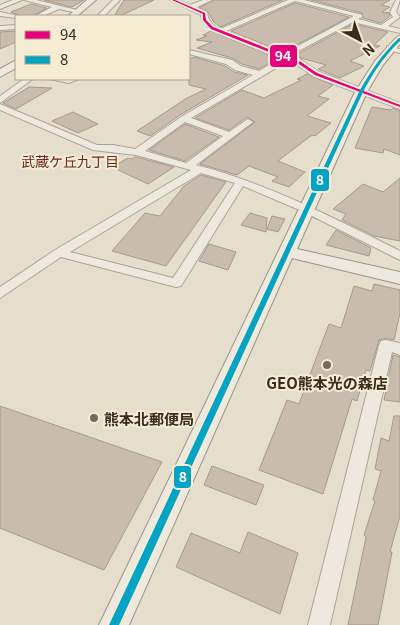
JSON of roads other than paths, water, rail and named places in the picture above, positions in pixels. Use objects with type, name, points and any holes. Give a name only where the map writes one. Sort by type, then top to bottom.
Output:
[{"type":"street","points":[[0,7],[19,0]]},
{"type":"street","points":[[27,0],[57,7],[75,14],[92,0]]},
{"type":"street","points":[[101,15],[117,0]]},
{"type":"street","points":[[173,0],[204,14],[205,20],[212,28],[300,63],[316,74],[400,106]]},
{"type":"street","points":[[191,7],[209,0]]},
{"type":"street","points":[[137,152],[184,120],[285,57],[360,16],[295,0],[221,31]]},
{"type":"street","points":[[382,27],[397,17],[393,12],[399,0]]},
{"type":"street","points":[[40,15],[57,7]]},
{"type":"street","points":[[0,14],[15,16]]},
{"type":"street","points":[[352,20],[400,31]]},
{"type":"street","points":[[0,28],[15,27]]},
{"type":"street","points":[[114,625],[361,92],[377,64],[397,46]]},
{"type":"street","points":[[190,52],[229,62],[238,68],[260,74]]},
{"type":"street","points":[[0,74],[15,64]]},
{"type":"street","points":[[0,100],[27,80]]},
{"type":"street","points":[[0,107],[96,148],[113,148],[137,152],[241,180],[400,256]]},
{"type":"street","points":[[184,120],[230,134]]},
{"type":"street","points":[[188,166],[248,122]]},
{"type":"street","points":[[0,292],[60,253],[200,169]]},
{"type":"street","points":[[60,253],[176,282],[241,180]]},
{"type":"street","points":[[288,252],[400,278]]},
{"type":"street","points":[[319,625],[386,345],[400,349]]},
{"type":"place","name":"GEO熊本光の森店","points":[[327,365]]},
{"type":"place","name":"熊本北郵便局","points":[[94,418]]},
{"type":"district","name":"武蔵ケ丘九丁目","points":[[70,161]]}]
